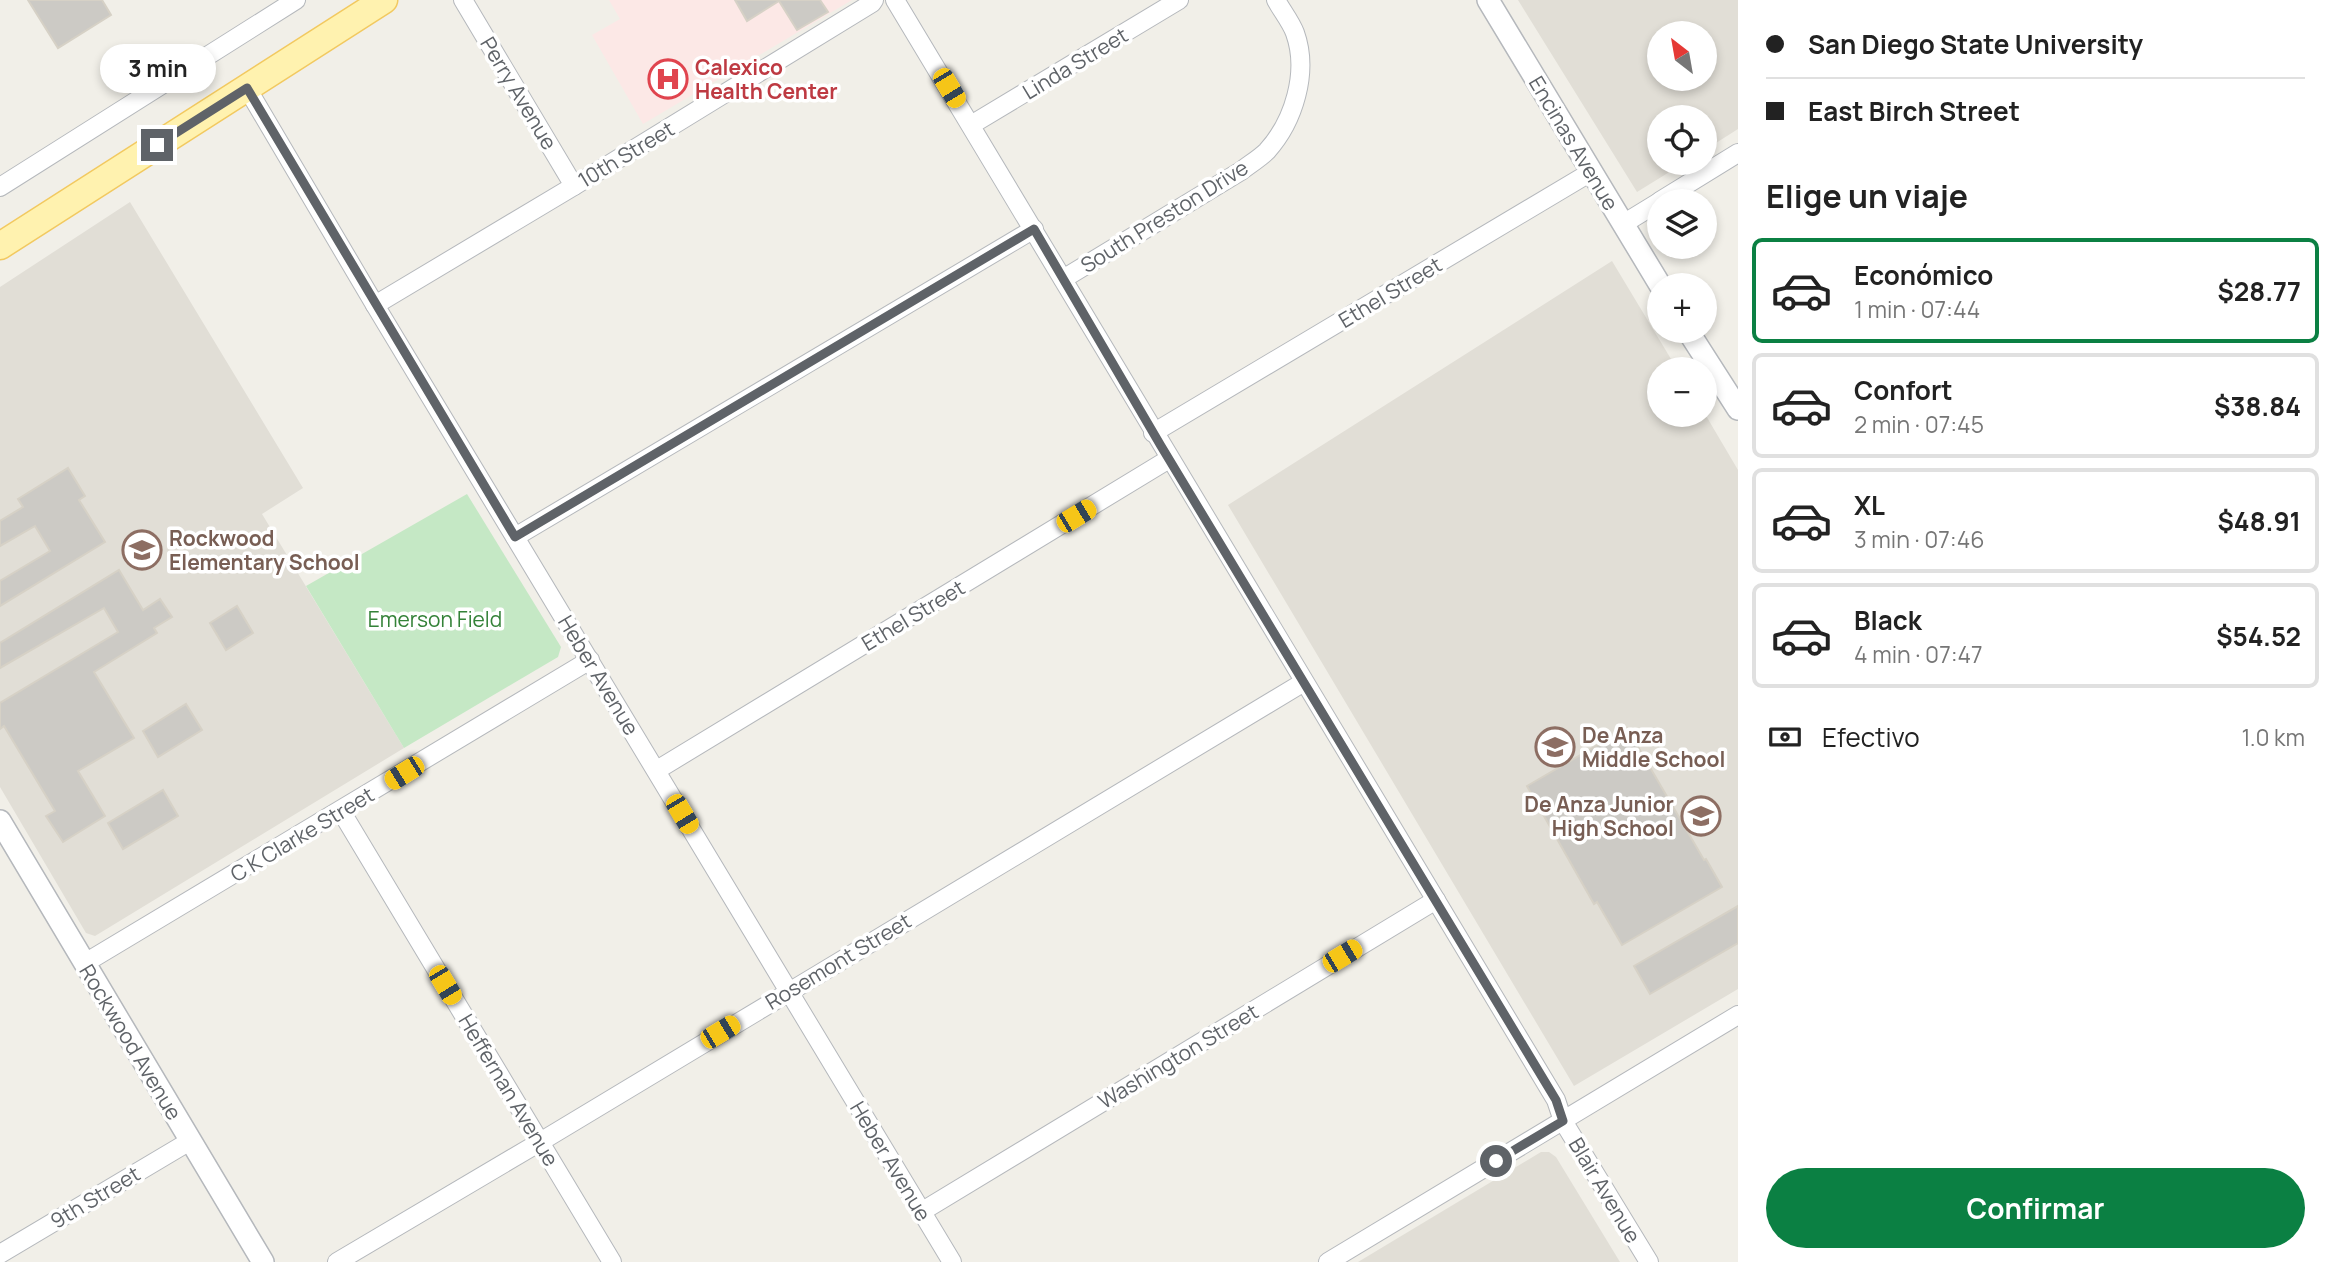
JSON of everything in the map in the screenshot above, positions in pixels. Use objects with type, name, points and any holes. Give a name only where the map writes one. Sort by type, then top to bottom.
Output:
[{"type":"main road","points":[[0,246],[384,0]]},
{"type":"street","points":[[0,187],[296,0]]},
{"type":"street","name":"Perry Avenue","points":[[463,0],[574,186]]},
{"type":"street","name":"10th Street","points":[[374,305],[574,186],[874,0]]},
{"type":"street","name":"Blair Avenue","points":[[895,0],[1556,1100],[1563,1121],[1649,1262]]},
{"type":"street","name":"Linda Street","points":[[971,125],[1179,0]]},
{"type":"street","name":"South Preston Drive","points":[[1063,279],[1241,171],[1266,152],[1285,126],[1295,100],[1299,77],[1299,48],[1294,31],[1276,0]]},
{"type":"street","name":"Encinas Avenue","points":[[1488,0],[1653,273]]},
{"type":"street","name":"Heber Avenue","points":[[247,88],[374,305],[952,1262]]},
{"type":"street","points":[[1679,189],[1738,153]]},
{"type":"street","name":"Ethel Street","points":[[1153,433],[1591,172]]},
{"type":"street","points":[[1623,224],[1647,209]]},
{"type":"street","points":[[515,537],[1034,229]]},
{"type":"street","points":[[1696,343],[1738,409]]},
{"type":"street","name":"Ethel Street","points":[[657,770],[1169,459]]},
{"type":"street","name":"C K Clarke Street","points":[[85,963],[590,660]]},
{"type":"street","name":"Rosemont Street","points":[[337,1262],[1304,682]]},
{"type":"street","name":"Heffernan Avenue","points":[[341,811],[612,1262]]},
{"type":"street","name":"Rockwood Avenue","points":[[0,821],[263,1262]]},
{"type":"street","name":"Washington Street","points":[[921,1212],[1436,900]]},
{"type":"street","points":[[1328,1262],[1738,1016]]},
{"type":"street","name":"9th Street","points":[[0,1254],[190,1141]]},
{"type":"shaded area","name":"Calexico Health Center","points":[[609,0],[852,0],[643,124],[592,35],[620,19]]},
{"type":"shaded area","points":[[1518,0],[1738,0],[1738,129],[1717,142],[1717,105],[1647,105],[1647,175],[1665,175],[1637,192]]},
{"type":"shaded area","name":"Rockwood Elementary School","points":[[130,202],[303,488],[262,514],[404,748],[95,936],[86,933],[0,787],[0,287]]},
{"type":"shaded area","name":"De Anza Middle School","points":[[1612,261],[1647,319],[1647,343],[1661,343],[1670,357],[1647,357],[1647,427],[1713,427],[1738,470],[1738,989],[1574,1086],[1228,505]]},
{"type":"shaded area","points":[[1541,1152],[1549,1152],[1556,1157],[1620,1262],[1358,1262]]},
{"type":"green space","name":"Emerson Field","points":[[467,494],[561,647],[558,657],[404,748],[306,586]]},
{"type":"building","points":[[28,0],[102,0],[111,15],[58,48]]},
{"type":"building","points":[[735,0],[820,0],[828,12],[797,30],[779,1],[747,21]]},
{"type":"building","points":[[68,468],[85,496],[79,500],[105,542],[0,606],[0,581],[50,551],[35,526],[0,546],[0,521],[23,507],[18,499]]},
{"type":"building","points":[[119,570],[143,610],[160,599],[172,617],[154,628],[157,633],[94,672],[134,738],[78,771],[105,816],[63,842],[46,816],[55,811],[4,726],[0,729],[0,703],[118,632],[104,608],[0,668],[0,643]]},
{"type":"building","points":[[237,606],[253,633],[226,650],[210,623]]},
{"type":"building","points":[[186,704],[202,730],[158,757],[143,731]]},
{"type":"building","points":[[1627,728],[1722,887],[1622,945],[1597,902],[1594,904],[1527,786]]},
{"type":"building","points":[[163,790],[178,816],[123,849],[108,823]]},
{"type":"building","points":[[1738,906],[1738,943],[1650,994],[1634,966]]},
{"type":"place","name":"Calexico Health Center","points":[[668,79]]},
{"type":"place","name":"Rockwood Elementary School","points":[[142,550]]},
{"type":"place","name":"De Anza Middle School","points":[[1555,747]]},
{"type":"place","name":"De Anza Junior High School","points":[[1701,816]]},
{"type":"route","points":[[157,145],[247,88],[374,305],[515,537],[1034,229],[1161,446],[1556,1100],[1563,1121],[1496,1161]]}]
